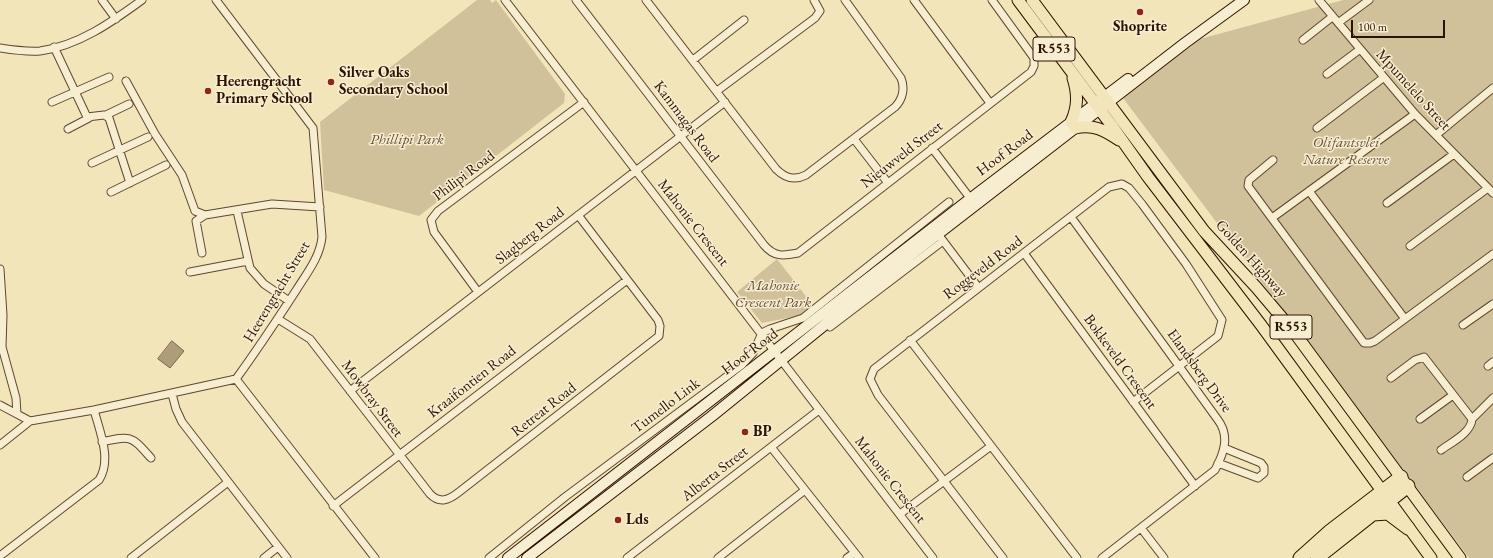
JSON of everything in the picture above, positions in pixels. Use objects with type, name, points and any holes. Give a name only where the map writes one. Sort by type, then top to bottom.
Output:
[{"type":"highway","points":[[1300,558],[1329,532],[1387,496],[1405,482]]},
{"type":"highway","points":[[1317,558],[1372,514],[1387,496]]},
{"type":"highway","points":[[1372,514],[1388,513],[1408,528]]},
{"type":"main road","name":"Golden Highway","points":[[1018,0],[1069,70],[1102,102],[1126,146],[1261,325],[1431,558]]},
{"type":"main road","name":"Golden Highway","points":[[1032,0],[1102,102],[1204,231],[1256,287],[1294,332],[1460,558]]},
{"type":"main road","name":"Hoof Road","points":[[528,558],[782,361],[938,234],[973,202],[1158,57],[1184,43],[1244,0]]},
{"type":"main road","points":[[1069,70],[1077,96],[1073,125],[1096,126],[1109,133],[1126,146]]},
{"type":"main road","name":"Hoof Road","points":[[508,558],[775,352],[938,234]]},
{"type":"street","points":[[102,0],[116,18]]},
{"type":"street","points":[[0,48],[31,51],[54,47],[89,34],[142,0]]},
{"type":"street","name":"Heerengracht Street","points":[[216,0],[312,125],[314,131],[322,237],[319,252],[278,319],[236,379]]},
{"type":"street","name":"Mahonie Crescent","points":[[505,0],[762,333],[819,410],[933,558]]},
{"type":"street","name":"Kammagas Road","points":[[576,0],[764,245],[772,253],[778,256]]},
{"type":"street","points":[[646,0],[776,169],[787,177],[796,178],[806,175],[898,104],[903,90],[901,78],[848,1]]},
{"type":"street","points":[[717,91],[815,18],[820,10],[814,0]]},
{"type":"street","points":[[914,0],[990,103]]},
{"type":"street","name":"Nieuwveld Street","points":[[778,256],[798,253],[990,103],[1030,74],[1034,63],[1032,55],[992,0]]},
{"type":"street","name":"Mpumelelo Street","points":[[1320,0],[1359,50],[1415,114],[1490,191]]},
{"type":"street","points":[[1338,23],[1369,0]]},
{"type":"street","points":[[1303,40],[1332,17]]},
{"type":"street","points":[[693,60],[744,20]]},
{"type":"street","points":[[54,47],[89,118]]},
{"type":"street","points":[[1327,74],[1359,50]]},
{"type":"street","points":[[52,102],[108,77]]},
{"type":"street","points":[[1317,128],[1383,78]]},
{"type":"street","points":[[126,81],[156,134],[182,174],[195,211],[205,215]]},
{"type":"street","points":[[1436,135],[1493,88]]},
{"type":"street","name":"Philipi Road","points":[[478,292],[434,232],[431,220],[438,210],[584,102]]},
{"type":"street","name":"Slagberg Road","points":[[350,391],[725,102]]},
{"type":"street","points":[[68,129],[89,118],[106,115],[130,104]]},
{"type":"street","points":[[1272,218],[1415,114]]},
{"type":"street","points":[[106,115],[109,118],[130,183]]},
{"type":"street","points":[[92,163],[148,137]]},
{"type":"street","points":[[854,139],[888,183]]},
{"type":"street","points":[[932,148],[973,202]]},
{"type":"street","points":[[1387,204],[1454,154]]},
{"type":"street","points":[[1273,160],[1249,180],[1247,184],[1364,342],[1373,342],[1493,254]]},
{"type":"street","points":[[111,192],[166,165]]},
{"type":"street","name":"Roggeveld Road","points":[[943,481],[878,395],[870,379],[872,372],[877,366],[910,340],[1109,187],[1119,184],[1129,188],[1142,204],[1221,316],[1222,325],[1218,336],[1180,366]]},
{"type":"street","points":[[1309,190],[1405,319]]},
{"type":"street","points":[[1410,246],[1490,191]]},
{"type":"street","points":[[762,333],[803,318],[949,202]]},
{"type":"street","points":[[202,253],[196,221],[205,215],[237,211],[272,204],[320,207]]},
{"type":"street","points":[[237,211],[250,268],[258,279],[289,301]]},
{"type":"street","points":[[578,215],[627,280]]},
{"type":"street","name":"Elandsberg Drive","points":[[1071,217],[1223,427],[1225,437],[1224,448],[1212,473],[1102,558]]},
{"type":"street","points":[[830,327],[938,234],[978,287]]},
{"type":"street","name":"Bokkeveld Crescent","points":[[1024,253],[1195,486]]},
{"type":"street","points":[[190,272],[248,261]]},
{"type":"street","points":[[0,269],[2,347],[16,398],[17,414]]},
{"type":"street","name":"Retreat Road","points":[[441,501],[446,500],[459,492],[657,339],[660,333],[658,320],[627,280]]},
{"type":"street","name":"Kraaifontien Road","points":[[333,506],[627,280]]},
{"type":"street","points":[[1463,325],[1493,304]]},
{"type":"street","name":"Mowbray Street","points":[[278,319],[310,339],[399,456],[430,494],[441,501]]},
{"type":"street","name":"Tumello Link","points":[[489,558],[572,493],[742,365],[753,353],[762,333]]},
{"type":"street","points":[[910,340],[1077,558]]},
{"type":"street","points":[[1391,378],[1415,360],[1424,357],[1472,419]]},
{"type":"street","points":[[1133,402],[1180,366]]},
{"type":"street","points":[[0,445],[30,422],[172,394],[236,379],[374,558]]},
{"type":"street","points":[[172,394],[176,409],[182,422],[287,558]]},
{"type":"street","points":[[1420,419],[1453,395]]},
{"type":"street","points":[[1441,450],[1467,431],[1472,419],[1493,398]]},
{"type":"street","points":[[0,405],[30,422]]},
{"type":"street","points":[[0,556],[99,480],[105,466],[102,442],[94,410]]},
{"type":"street","name":"Alberta Street","points":[[627,558],[819,410]]},
{"type":"street","points":[[102,442],[130,438],[138,443],[151,458]]},
{"type":"street","points":[[900,514],[991,446]]},
{"type":"street","points":[[771,447],[856,555],[847,558]]},
{"type":"street","points":[[1218,463],[1258,478],[1264,473],[1264,467],[1260,464],[1224,448]]},
{"type":"street","points":[[1467,477],[1493,458]]},
{"type":"street","points":[[943,481],[1003,558]]},
{"type":"street","points":[[131,558],[228,482]]},
{"type":"street","points":[[718,558],[805,490]]},
{"type":"street","points":[[1141,528],[1164,558]]},
{"type":"street","points":[[264,558],[278,547]]},
{"type":"green space","name":"Phillipi Park","points":[[477,0],[490,0],[492,3],[496,0],[565,94],[564,103],[419,216],[324,190],[320,122]]},
{"type":"green space","name":"Olifantsvlei Nature Reserve","points":[[1343,0],[1493,0],[1493,558],[1469,558],[1123,98],[1200,39]]},
{"type":"green space","name":"Mahonie Crescent Park","points":[[777,259],[812,304],[803,315],[762,323],[737,292]]},
{"type":"shaded area","points":[[172,341],[184,351],[170,368],[158,359]]},
{"type":"place","name":"Shoprite","points":[[1140,12]]},
{"type":"place","name":"Silver Oaks Secondary School","points":[[331,82]]},
{"type":"place","name":"Heerengracht Primary School","points":[[208,91]]},
{"type":"place","name":"BP","points":[[745,432]]},
{"type":"place","name":"Lds","points":[[618,520]]}]
